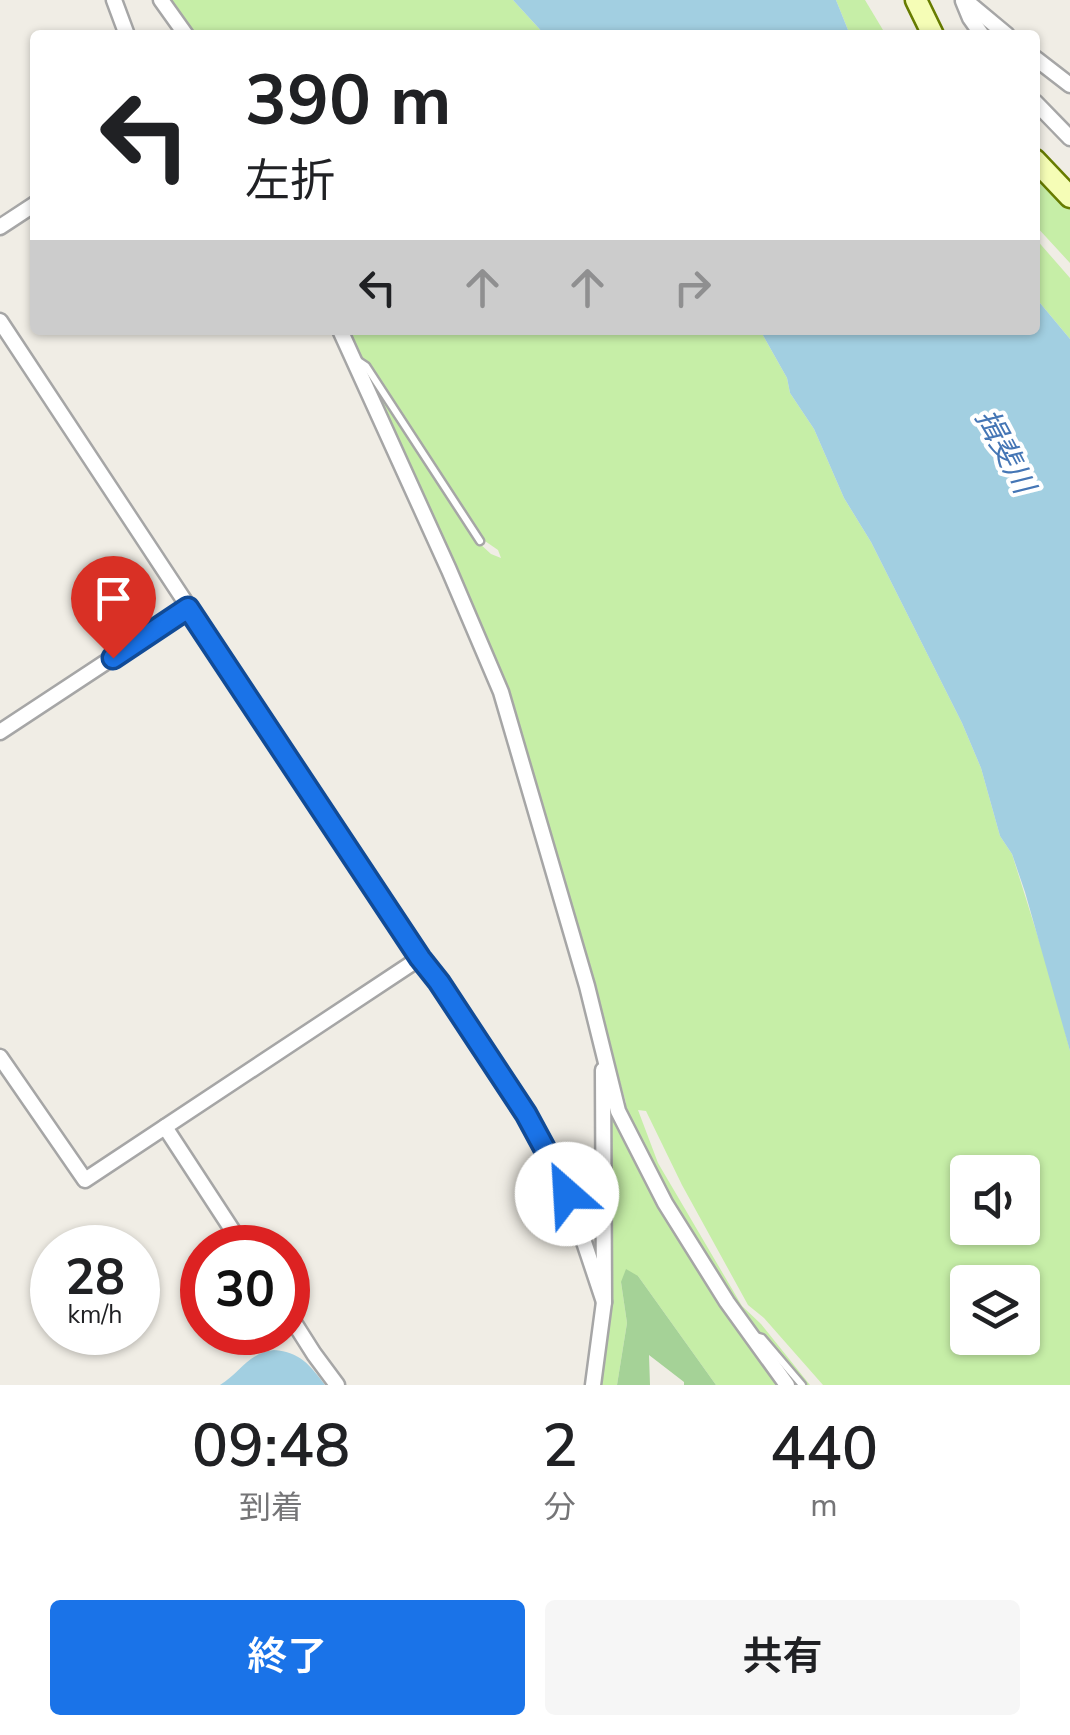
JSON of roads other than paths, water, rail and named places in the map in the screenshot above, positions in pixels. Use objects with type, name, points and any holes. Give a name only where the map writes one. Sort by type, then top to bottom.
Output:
[{"type":"main road","points":[[916,0],[931,30]]},
{"type":"main road","points":[[1040,165],[1070,198]]},
{"type":"street","points":[[114,0],[126,30]]},
{"type":"street","points":[[161,0],[182,30]]},
{"type":"street","points":[[964,0],[978,30]]},
{"type":"street","points":[[964,0],[1001,30]]},
{"type":"street","points":[[1040,62],[1070,85]]},
{"type":"street","points":[[1040,107],[1070,138]]},
{"type":"street","points":[[0,227],[30,207]]},
{"type":"street","points":[[0,321],[526,1114],[566,1188],[604,1302]]},
{"type":"street","points":[[336,335],[351,354]]},
{"type":"street","points":[[342,335],[502,692],[618,1111],[665,1204],[788,1385]]},
{"type":"street","points":[[0,732],[188,608]]},
{"type":"street","points":[[0,1057],[85,1180],[420,958]]},
{"type":"street","points":[[594,1385],[604,1302],[602,1049]]},
{"type":"street","points":[[165,1127],[229,1225]]},
{"type":"street","points":[[310,1348],[338,1385]]},
{"type":"lane","points":[[351,354],[366,366],[480,541]]},
{"type":"lane","points":[[750,1334],[762,1338],[802,1385]]},
{"type":"water","points":[[513,0],[836,0],[848,30],[540,30]]},
{"type":"water","name":"揖斐川","points":[[1040,303],[1070,339],[1070,1051],[1025,892],[1012,854],[1000,836],[981,768],[871,542],[844,498],[814,429],[790,393],[787,378],[763,335],[1040,335]]},
{"type":"water","points":[[259,1355],[293,1355],[304,1361],[325,1385],[220,1385]]}]
